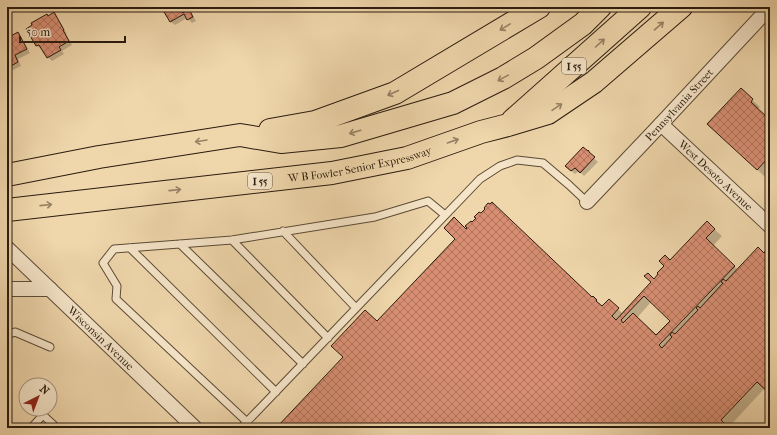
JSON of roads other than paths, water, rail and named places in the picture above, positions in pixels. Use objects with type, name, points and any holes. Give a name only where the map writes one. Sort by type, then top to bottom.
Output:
[{"type":"highway","points":[[240,135],[315,122],[395,93],[539,7]]},
{"type":"highway","name":"I 55","points":[[7,175],[99,157],[240,135],[281,142],[341,136],[453,103],[503,78],[536,58],[582,24],[600,7]]},
{"type":"highway","name":"W B Fowler Senior Expressway","points":[[7,210],[332,173],[407,158],[480,132],[508,125],[640,7]]},
{"type":"highway","points":[[508,125],[548,113],[588,87],[680,7]]},
{"type":"street","name":"Pennsylvania Street","points":[[587,202],[770,7]]},
{"type":"street","name":"West Desoto Avenue","points":[[661,124],[770,226]]},
{"type":"street","name":"Wisconsin Avenue","points":[[7,248],[195,428]]},
{"type":"street","points":[[7,290],[50,289]]},
{"type":"lane","points":[[241,428],[480,179],[500,166],[516,160],[543,163],[587,202]]},
{"type":"lane","points":[[247,422],[116,299],[117,286],[103,264],[114,249],[232,240],[375,217],[428,201],[445,215]]},
{"type":"lane","points":[[283,232],[356,308]]},
{"type":"lane","points":[[232,240],[328,338]]},
{"type":"lane","points":[[180,244],[303,364]]},
{"type":"lane","points":[[130,248],[276,392]]},
{"type":"lane","points":[[7,335],[15,332],[50,347]]},
{"type":"lane","points":[[31,428],[43,415],[57,428]]}]
